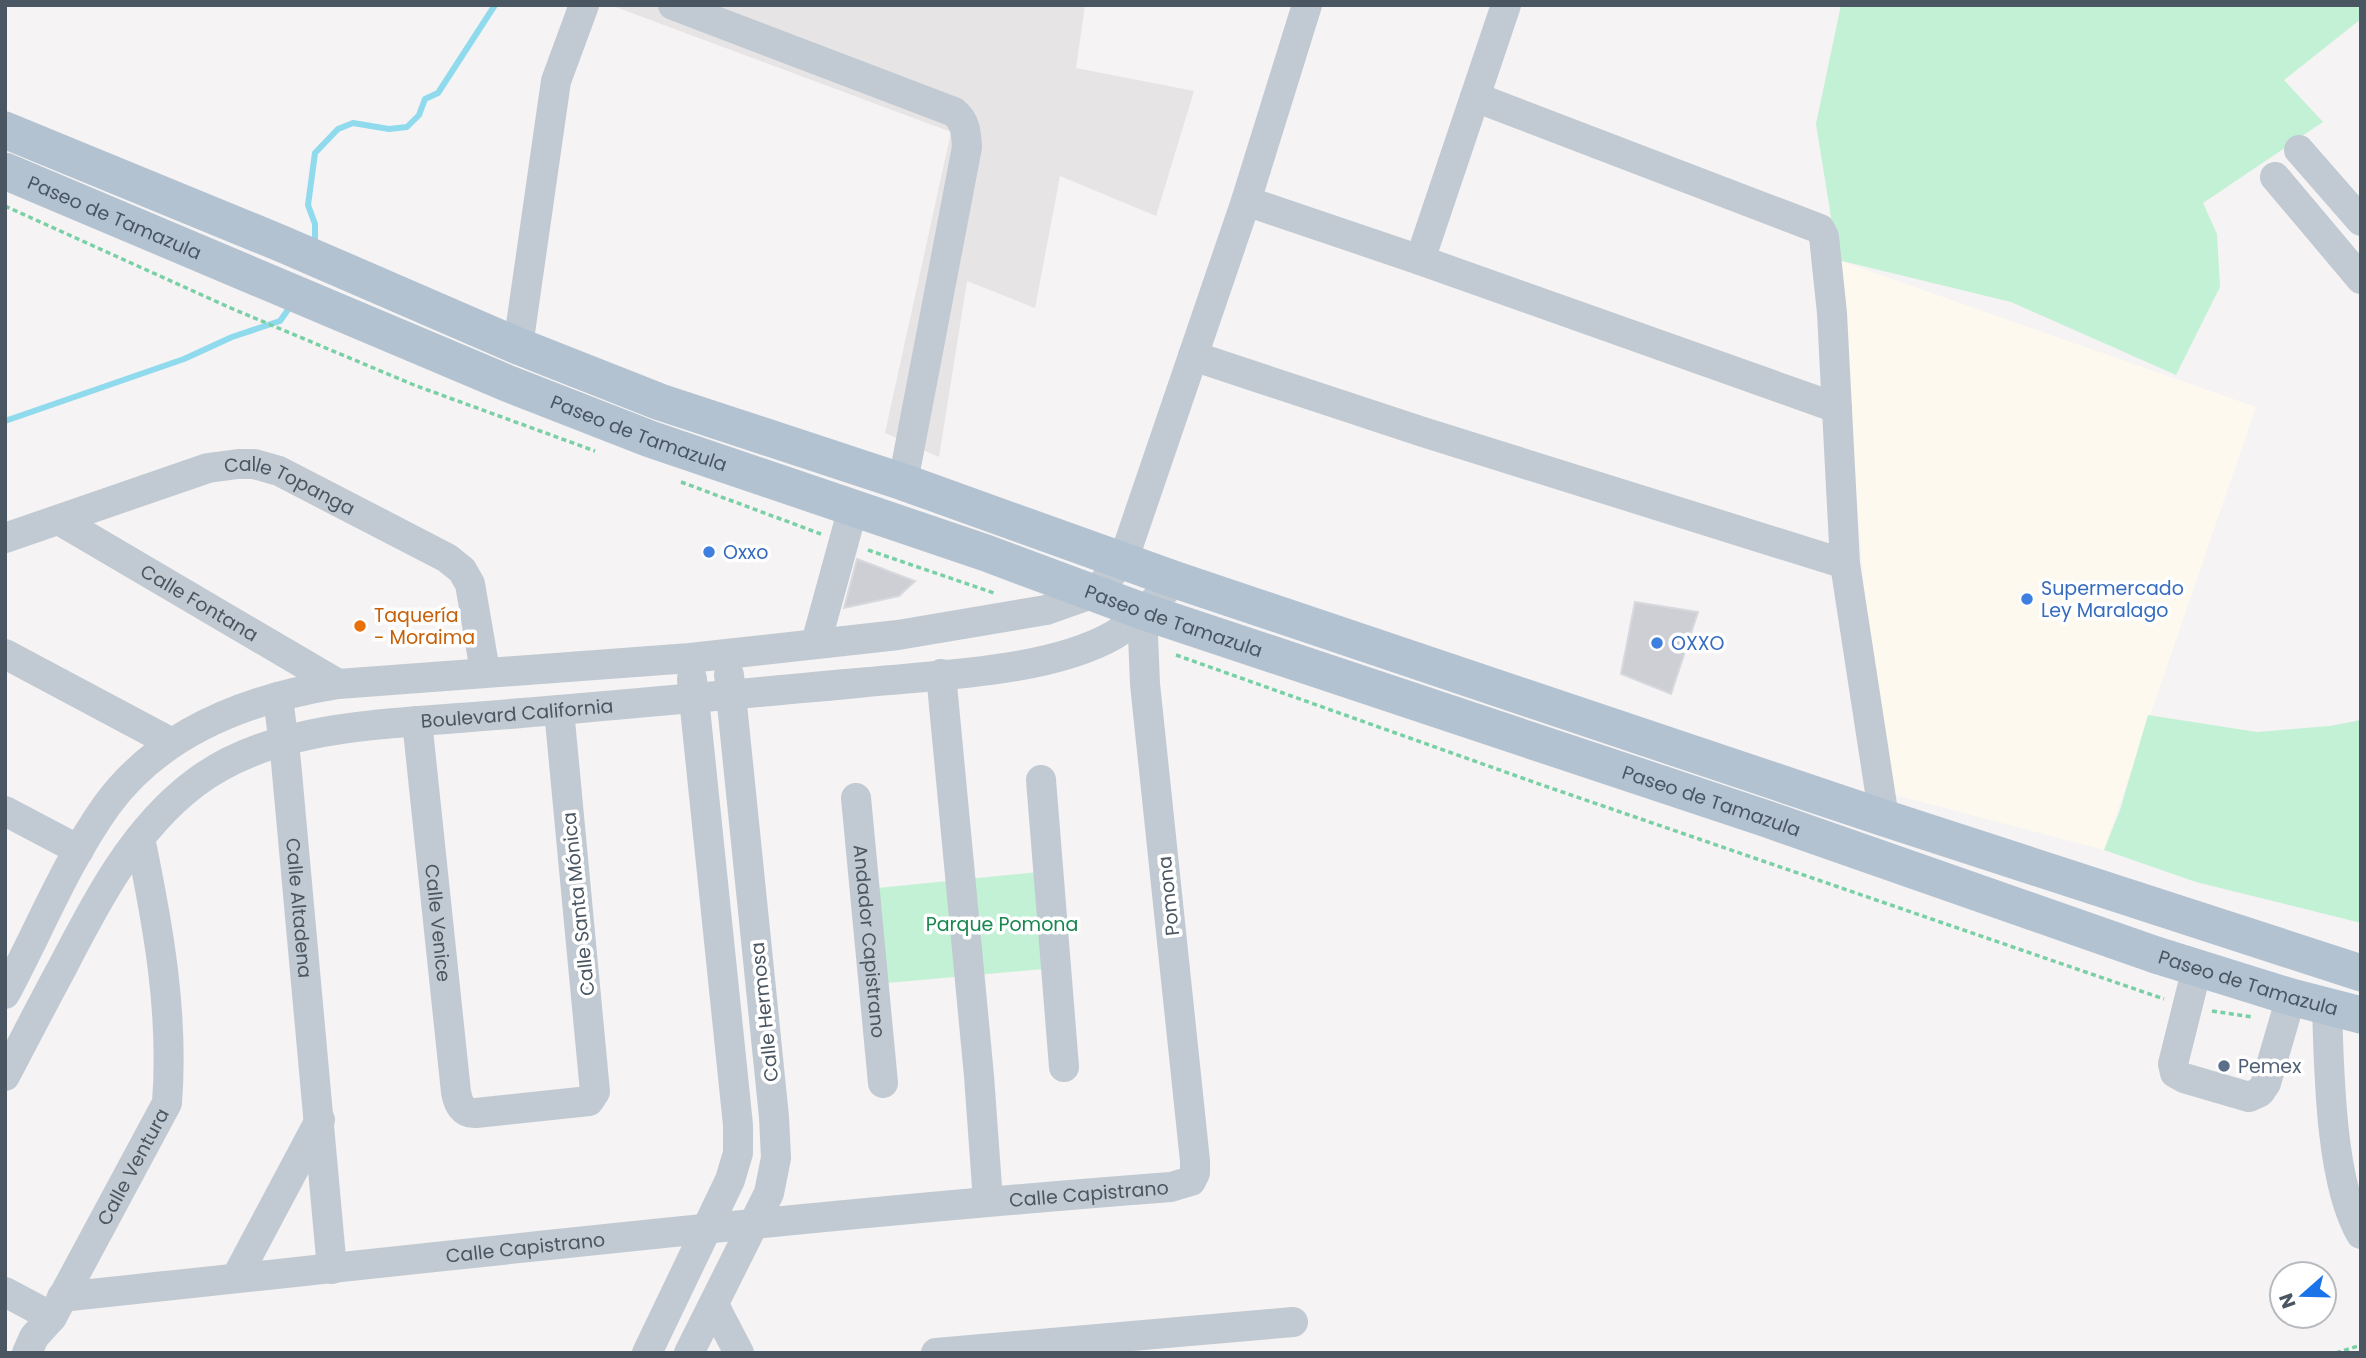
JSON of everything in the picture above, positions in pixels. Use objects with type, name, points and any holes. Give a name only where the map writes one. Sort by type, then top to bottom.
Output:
[{"type":"main road","name":"Paseo de Tamazula","points":[[5,130],[280,243],[518,346],[660,402],[903,482],[1176,580],[1884,818],[2361,972]]},
{"type":"main road","name":"Paseo de Tamazula","points":[[5,171],[509,384],[650,439],[1142,611],[1767,819],[2197,968],[2344,1011]]},
{"type":"main road","points":[[1767,819],[1778,781]]},
{"type":"main road","points":[[2197,968],[2227,957],[2280,962],[2322,961]]},
{"type":"street","points":[[518,346],[555,80],[583,5]]},
{"type":"street","points":[[673,5],[954,112],[962,118],[967,147],[957,187],[903,482]]},
{"type":"street","points":[[8,983],[79,850],[127,781],[172,743],[242,708],[305,689],[338,684],[485,671],[690,658],[898,635],[1046,610],[1094,593],[1123,561],[1245,201],[1307,5]]},
{"type":"street","points":[[1420,260],[1506,5]]},
{"type":"street","points":[[1475,97],[1821,229],[1832,313],[1845,564],[1884,818]]},
{"type":"street","points":[[2299,150],[2356,207],[2321,231]]},
{"type":"street","points":[[2275,177],[2361,279]]},
{"type":"street","points":[[1245,201],[1837,408]]},
{"type":"street","points":[[1192,356],[1436,436],[1845,564]]},
{"type":"street","name":"Calle Topanga","points":[[5,538],[208,468],[254,464],[279,471],[447,558],[462,570],[470,584],[485,671]]},
{"type":"street","points":[[816,643],[853,508]]},
{"type":"street","name":"Calle Fontana","points":[[59,520],[338,684]]},
{"type":"street","name":"Boulevard California","points":[[5,1076],[94,905],[140,838],[169,805],[194,783],[223,764],[252,750],[284,740],[417,721],[695,699],[1007,667],[1070,653],[1116,635],[1176,580]]},
{"type":"street","name":"Pomona","points":[[1142,611],[1145,684],[1195,1161],[1195,1173],[1191,1181]]},
{"type":"street","name":"Calle Hermosa","points":[[689,1353],[769,1193],[776,1158],[727,653]]},
{"type":"street","points":[[5,654],[172,743]]},
{"type":"street","name":"Calle Hermosa","points":[[647,1353],[730,1180],[738,1153],[738,1125],[690,658]]},
{"type":"street","name":"Calle Capistrano","points":[[941,674],[979,1076],[988,1201]]},
{"type":"street","name":"Calle Altadena","points":[[278,697],[320,1119],[332,1269]]},
{"type":"street","name":"Calle Santa Mónica","points":[[476,1113],[583,1102],[593,1097],[596,1086],[559,710]]},
{"type":"street","name":"Calle Venice","points":[[417,721],[456,1092],[463,1109],[468,1114],[476,1113]]},
{"type":"street","points":[[1041,780],[1064,1067]]},
{"type":"street","name":"Andador Capistrano","points":[[856,798],[883,1083]]},
{"type":"street","points":[[5,811],[79,850]]},
{"type":"street","name":"Calle Ventura","points":[[27,1353],[34,1337],[57,1307],[167,1102],[170,1063],[165,993],[158,926],[140,838]]},
{"type":"street","points":[[2197,968],[2173,1064],[2175,1073],[2184,1078],[2249,1097],[2260,1092],[2266,1083],[2291,997]]},
{"type":"street","points":[[2344,1011],[2337,1144],[2344,1190],[2361,1234]]},
{"type":"street","points":[[236,1278],[320,1119]]},
{"type":"street","name":"Calle Capistrano","points":[[57,1307],[236,1278],[755,1222],[1171,1187],[1191,1181]]},
{"type":"street","points":[[5,1292],[57,1307]]},
{"type":"street","points":[[714,1305],[739,1353]]},
{"type":"street","points":[[936,1353],[1228,1340],[1293,1322]]},
{"type":"path","points":[[2336,1353],[2361,1345]]},
{"type":"shaded area","points":[[1085,5],[1076,68],[1194,91],[1156,216],[1060,176],[1035,308],[967,281],[939,457],[885,433],[951,132],[613,6]]},
{"type":"shaded area","name":"Supermercado Ley Maralago","points":[[1838,260],[2256,407],[2104,850],[1880,791]]},
{"type":"green space","points":[[1841,5],[2361,5],[2361,19],[2284,80],[2323,122],[2203,203],[2217,234],[2220,287],[2176,375],[2011,302],[1838,260],[1816,124]]},
{"type":"green space","points":[[2148,715],[2257,732],[2330,726],[2361,720],[2361,923],[2196,882],[2104,850],[2120,810]]},
{"type":"green space","name":"Parque Pomona","points":[[1048,871],[1055,968],[887,983],[878,888]]},
{"type":"building","points":[[857,559],[915,581],[899,596],[844,608]]},
{"type":"building","name":"OXXO","points":[[1635,602],[1698,612],[1671,694],[1621,674]]},
{"type":"waterway","points":[[315,246],[315,224],[308,205],[315,153],[338,129],[353,123],[389,129],[407,127],[419,115],[425,99],[438,93],[495,5]]},
{"type":"waterway","points":[[5,421],[184,359],[232,337],[280,321],[292,304]]},
{"type":"place","name":"Oxxo","points":[[709,552]]},
{"type":"place","name":"Supermercado Ley Maralago","points":[[2027,599]]},
{"type":"place","name":"Taquería - Moraima","points":[[360,626]]},
{"type":"place","name":"OXXO","points":[[1657,643]]},
{"type":"place","name":"Pemex","points":[[2224,1066]]}]
